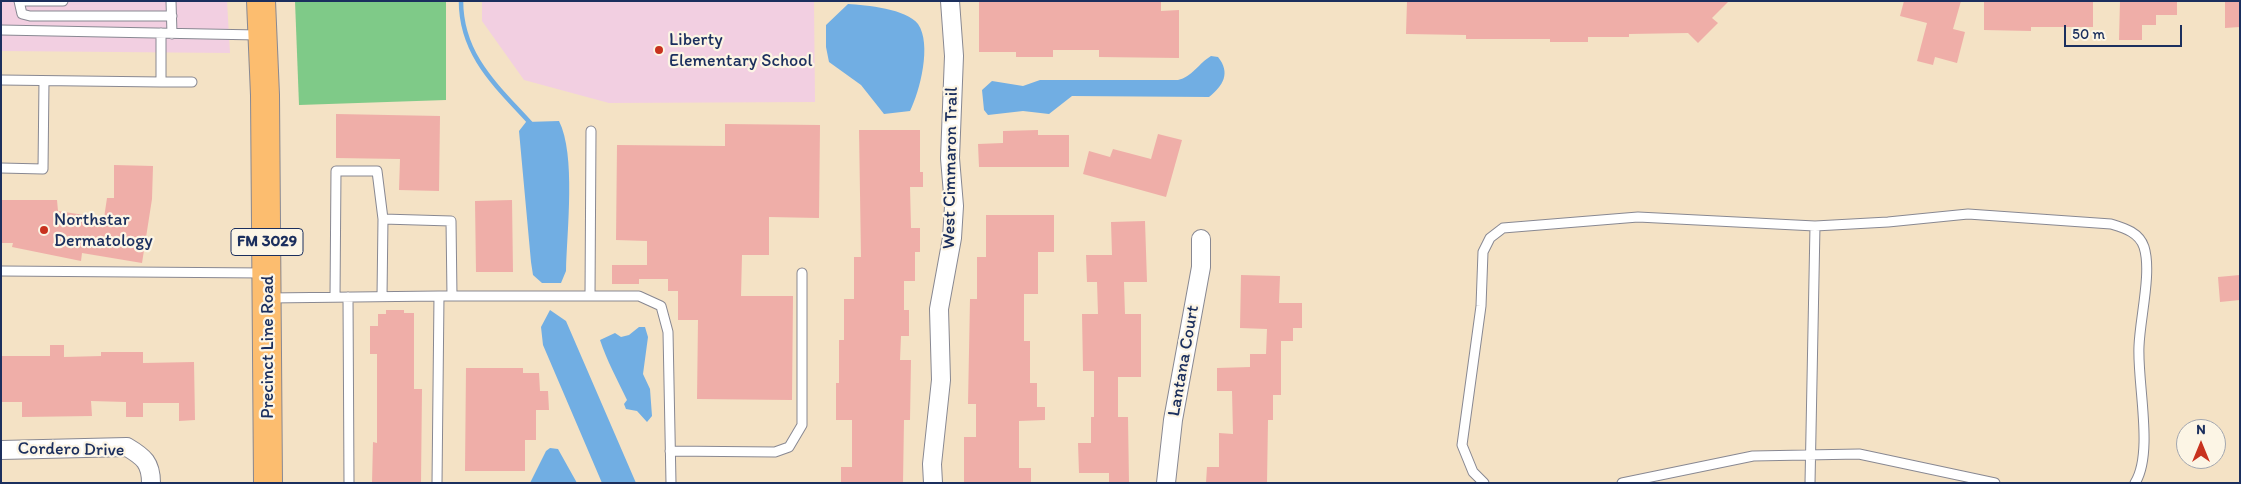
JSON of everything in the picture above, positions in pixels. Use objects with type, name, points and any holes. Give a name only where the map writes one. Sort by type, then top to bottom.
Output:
[{"type":"main road","name":"Precinct Line Road","points":[[261,1],[268,285],[268,483]]},
{"type":"street","name":"West Cimmaron Trail","points":[[932,483],[932,464],[941,380],[939,309],[952,238],[953,214],[950,126],[954,56],[950,1]]},
{"type":"street","name":"Lantana Court","points":[[1166,483],[1174,411],[1201,267],[1201,239]]},
{"type":"street","name":"Cordero Drive","points":[[1,450],[127,447],[140,455],[151,469],[151,483]]},
{"type":"lane","points":[[63,1],[19,1],[22,14],[30,16],[172,16]]},
{"type":"lane","points":[[171,1],[172,34]]},
{"type":"lane","points":[[1,30],[263,35]]},
{"type":"lane","points":[[161,33],[161,82]]},
{"type":"lane","points":[[1,80],[192,82]]},
{"type":"lane","points":[[1,168],[43,168],[44,81]]},
{"type":"lane","points":[[590,295],[591,131]]},
{"type":"lane","points":[[335,297],[336,171],[377,171],[382,219],[382,296]]},
{"type":"lane","points":[[1484,483],[1473,472],[1462,445],[1481,306],[1484,252],[1490,238],[1503,228],[1529,224],[1638,217],[1816,226],[1888,222],[1968,214],[2111,224],[2134,232],[2144,246],[2146,267],[2139,348],[2144,445],[2140,474],[2135,483]]},
{"type":"lane","points":[[382,219],[452,222],[452,296]]},
{"type":"lane","points":[[1810,483],[1816,226]]},
{"type":"lane","points":[[1,272],[268,285],[335,297],[639,296],[661,306],[668,332],[671,483]]},
{"type":"lane","points":[[670,451],[775,452],[789,447],[802,425],[802,273]]},
{"type":"lane","points":[[437,483],[438,296]]},
{"type":"lane","points":[[348,297],[349,483]]},
{"type":"lane","points":[[1622,483],[1753,456],[1859,454],[1994,483]]},
{"type":"shaded area","points":[[1,1],[227,1],[230,53],[1,51]]},
{"type":"shaded area","name":"Liberty Elementary School","points":[[482,1],[814,1],[815,102],[609,103],[524,80],[482,21]]},
{"type":"green space","points":[[295,1],[446,1],[446,100],[299,105]]},
{"type":"water","points":[[848,4],[896,11],[913,19],[918,24],[924,43],[923,68],[921,80],[910,111],[884,114],[861,85],[829,62],[826,47],[826,25]]},
{"type":"water","points":[[1211,56],[1218,57],[1225,74],[1221,84],[1209,97],[1072,96],[1049,114],[1023,111],[988,115],[984,110],[982,90],[992,81],[1023,86],[1040,80],[1178,80],[1187,76]]},
{"type":"water","points":[[559,121],[564,136],[569,173],[566,271],[561,283],[542,283],[533,275],[531,262],[519,131],[526,122]]},
{"type":"water","points":[[550,310],[566,321],[636,483],[602,483],[543,345],[541,327]]},
{"type":"water","points":[[639,327],[645,327],[648,337],[643,374],[650,389],[652,416],[647,422],[637,411],[626,409],[624,404],[627,400],[600,340],[615,333],[621,337],[629,335]]},
{"type":"water","points":[[550,448],[558,449],[577,483],[530,483],[546,451]]},
{"type":"building","points":[[979,1],[1161,1],[1161,11],[1179,10],[1179,58],[1099,57],[1099,50],[1053,50],[1053,57],[1016,57],[1016,52],[979,52]]},
{"type":"building","points":[[1407,1],[1729,1],[1712,18],[1718,23],[1698,43],[1688,33],[1629,34],[1629,37],[1588,37],[1588,42],[1550,42],[1550,39],[1466,39],[1466,35],[1406,34]]},
{"type":"building","points":[[1904,1],[1961,1],[1953,29],[1965,32],[1957,63],[1935,57],[1933,65],[1917,61],[1927,23],[1900,16]]},
{"type":"building","points":[[1984,1],[2093,1],[2093,27],[2031,27],[2031,31],[1984,30]]},
{"type":"building","points":[[2120,1],[2177,1],[2177,15],[2156,15],[2156,25],[2142,25],[2142,40],[2119,40]]},
{"type":"building","points":[[2225,1],[2240,1],[2240,27],[2225,28]]},
{"type":"building","points":[[336,114],[440,116],[439,191],[399,190],[400,159],[336,158]]},
{"type":"building","points":[[725,124],[820,125],[819,218],[769,217],[769,255],[742,255],[741,296],[793,296],[792,400],[697,399],[698,320],[678,320],[678,291],[668,291],[668,279],[639,279],[639,284],[612,284],[612,265],[647,265],[647,241],[616,240],[617,145],[725,146]]},
{"type":"building","points":[[859,130],[920,130],[920,172],[923,172],[923,187],[910,187],[911,228],[920,228],[920,252],[915,252],[915,281],[904,281],[904,310],[909,310],[909,336],[901,336],[900,360],[911,360],[910,420],[904,420],[903,483],[841,483],[841,467],[852,467],[852,420],[836,420],[836,383],[839,383],[839,340],[844,340],[844,299],[854,299],[854,257],[861,257]]},
{"type":"building","points":[[1038,130],[1038,135],[1069,135],[1069,167],[979,167],[978,144],[1003,143],[1003,131]]},
{"type":"building","points":[[1158,134],[1182,140],[1166,197],[1083,174],[1089,151],[1110,157],[1113,149],[1151,159]]},
{"type":"building","points":[[114,165],[153,166],[152,199],[142,263],[82,253],[81,261],[12,247],[13,243],[1,243],[1,200],[57,200],[58,211],[104,218],[107,198],[114,198]]},
{"type":"building","points":[[512,200],[513,272],[476,272],[475,201]]},
{"type":"building","points":[[986,215],[1054,215],[1054,252],[1038,252],[1038,294],[1024,294],[1024,341],[1030,341],[1030,383],[1037,383],[1037,407],[1045,407],[1045,420],[1019,421],[1019,468],[1031,468],[1031,483],[964,483],[964,437],[976,437],[976,404],[968,404],[970,299],[977,299],[977,257],[986,257]]},
{"type":"building","points":[[1145,221],[1147,282],[1124,282],[1125,314],[1141,314],[1141,377],[1118,377],[1118,417],[1128,417],[1129,483],[1109,483],[1109,473],[1079,473],[1078,443],[1091,443],[1091,417],[1094,417],[1094,371],[1083,371],[1082,314],[1098,314],[1097,282],[1087,282],[1086,255],[1112,255],[1111,222]]},
{"type":"building","points":[[1241,275],[1280,276],[1279,303],[1302,303],[1302,328],[1293,328],[1293,341],[1281,341],[1281,395],[1273,395],[1273,420],[1268,420],[1267,483],[1206,483],[1207,467],[1219,467],[1219,433],[1233,434],[1232,391],[1217,391],[1217,368],[1250,367],[1250,354],[1266,354],[1267,329],[1240,328]]},
{"type":"building","points":[[2240,275],[2240,300],[2220,302],[2218,277]]},
{"type":"building","points":[[386,310],[404,310],[404,313],[414,313],[414,389],[422,389],[421,483],[372,483],[373,442],[377,443],[377,354],[370,354],[370,326],[378,326],[378,314],[386,314]]},
{"type":"building","points":[[50,345],[64,345],[64,357],[101,356],[101,352],[143,352],[143,363],[194,362],[195,420],[179,421],[179,403],[143,403],[143,417],[126,417],[126,402],[91,401],[92,416],[22,417],[22,402],[1,402],[1,356],[50,356]]},
{"type":"building","points":[[466,368],[523,368],[523,373],[539,373],[540,391],[548,391],[549,410],[536,410],[536,440],[525,440],[525,471],[465,471]]},
{"type":"waterway","points":[[461,1],[467,39],[475,55],[495,85],[533,126]]},
{"type":"place","name":"Liberty Elementary School","points":[[659,50]]},
{"type":"place","name":"Northstar Dermatology","points":[[44,230]]}]
